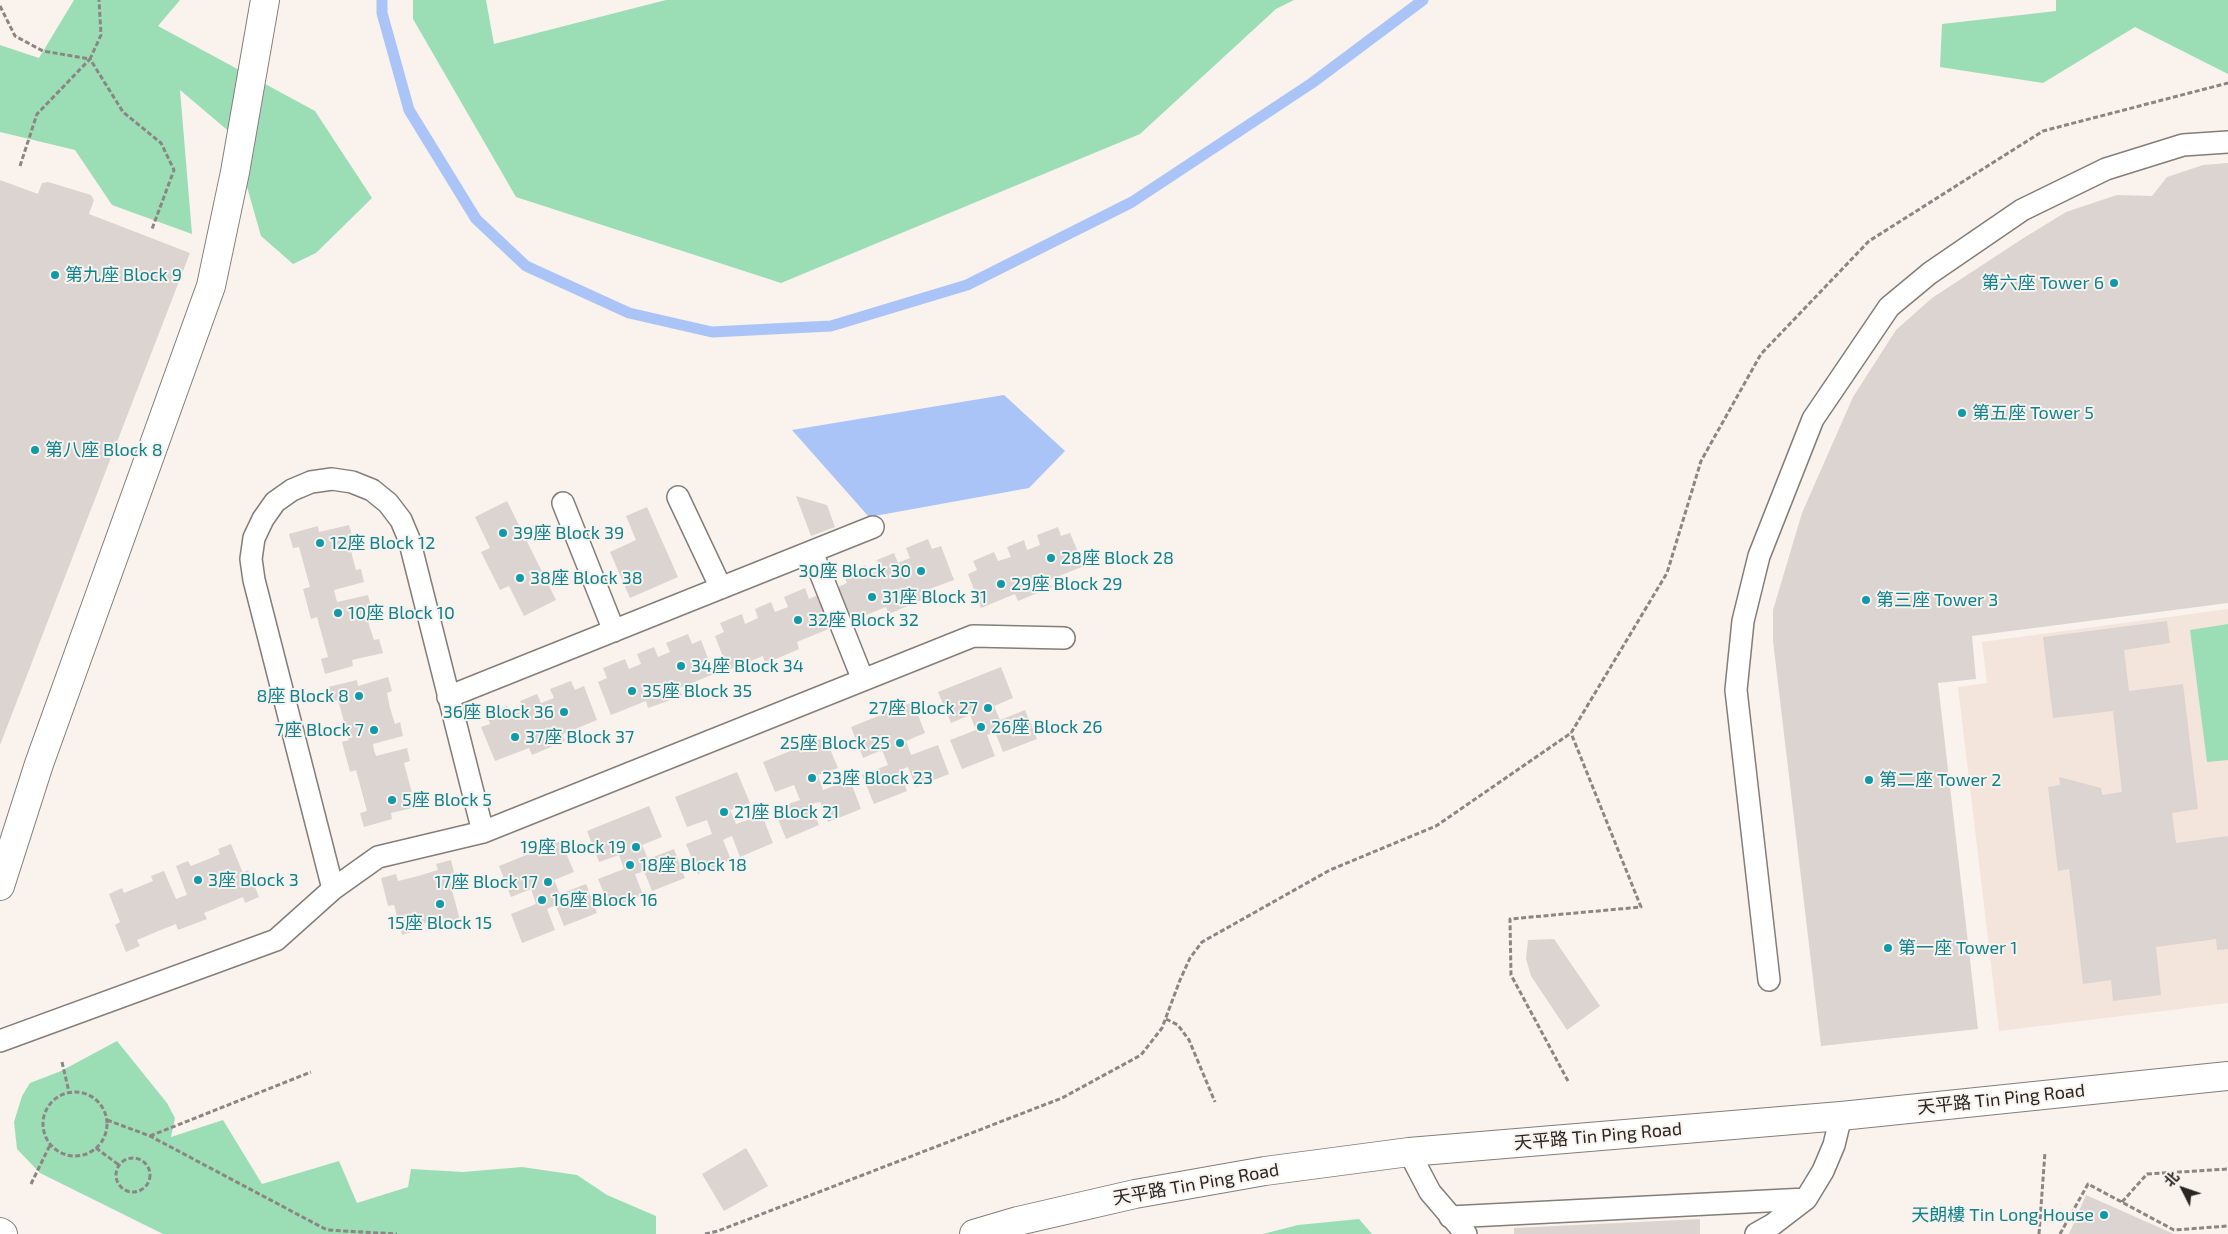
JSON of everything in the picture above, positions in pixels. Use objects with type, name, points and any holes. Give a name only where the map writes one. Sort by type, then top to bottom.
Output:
[{"type":"street","points":[[0,886],[39,764],[211,286],[235,172],[265,0]]},
{"type":"street","name":"天平路 Tin Ping Road","points":[[974,1234],[1018,1221],[1135,1194],[1266,1171],[1409,1152],[1841,1116],[2228,1076]]},
{"type":"lane","points":[[1769,980],[1736,690],[1743,621],[1759,556],[1814,419],[1889,307],[1930,272],[2014,216],[2106,169],[2183,145],[2228,142]]},
{"type":"lane","points":[[333,889],[254,580],[251,559],[254,538],[262,519],[275,502],[292,490],[305,485],[332,479],[352,482],[372,490],[388,503],[400,520],[408,539],[483,832]]},
{"type":"lane","points":[[678,497],[721,588]]},
{"type":"lane","points":[[563,504],[614,631]]},
{"type":"lane","points":[[448,697],[873,527]]},
{"type":"lane","points":[[812,552],[863,680]]},
{"type":"lane","points":[[0,1041],[276,940],[333,889],[378,856],[483,832],[973,636],[1064,638]]},
{"type":"lane","points":[[1756,1234],[1772,1225],[1806,1199],[1823,1171],[1834,1145],[1841,1116]]},
{"type":"lane","points":[[1409,1152],[1430,1192],[1466,1234]]},
{"type":"lane","points":[[1450,1217],[1806,1199]]},
{"type":"path","points":[[20,166],[36,114],[90,59],[102,35],[99,0]]},
{"type":"path","points":[[0,6],[15,36],[43,51],[90,59],[123,112],[161,144],[174,170],[152,229]]},
{"type":"path","points":[[705,1234],[718,1231],[1062,1098],[1141,1055],[1162,1028],[1190,958],[1202,942],[1330,870],[1436,826],[1571,732],[1667,574],[1701,461],[1761,354],[1869,241],[2043,131],[2228,83]]},
{"type":"path","points":[[1568,1081],[1511,975],[1510,919],[1642,907],[1571,732]]},
{"type":"path","points":[[1166,1019],[1178,1025],[1189,1040],[1214,1102]]},
{"type":"path","points":[[62,1062],[69,1092]]},
{"type":"path","points":[[150,1136],[311,1072]]},
{"type":"path","points":[[69,1092],[80,1092],[91,1096],[104,1111],[106,1120],[103,1140],[88,1154],[68,1156],[58,1152],[50,1145],[44,1135],[42,1124],[44,1113],[58,1096],[69,1092]]},
{"type":"path","points":[[106,1120],[150,1136],[327,1230],[397,1234]]},
{"type":"path","points":[[30,1184],[50,1145]]},
{"type":"path","points":[[96,1148],[119,1165]]},
{"type":"path","points":[[2039,1234],[2045,1152]]},
{"type":"path","points":[[129,1158],[141,1159],[145,1162],[150,1172],[149,1184],[136,1193],[122,1189],[116,1180],[119,1165],[129,1158]]},
{"type":"path","points":[[2122,1202],[2147,1174],[2228,1169]]},
{"type":"path","points":[[2060,1234],[2088,1184],[2174,1230],[2228,1226]]},
{"type":"path","points":[[714,1234],[718,1231]]},
{"type":"shaded area","points":[[2228,609],[2228,1003],[1999,1031],[1958,687],[1987,683],[1982,642]]},
{"type":"green space","points":[[74,0],[180,0],[158,26],[315,111],[372,198],[316,253],[293,264],[261,236],[232,134],[180,90],[192,234],[112,205],[75,150],[0,132],[0,45],[39,58]]},
{"type":"green space","points":[[413,0],[486,0],[494,44],[666,0],[1294,0],[1276,9],[1140,134],[781,283],[516,197],[413,19]]},
{"type":"green space","points":[[2056,0],[2228,0],[2228,74],[2135,27],[2043,83],[1940,67],[1942,24],[2056,11]]},
{"type":"green space","points":[[2228,624],[2228,760],[2207,762],[2190,630]]},
{"type":"green space","points":[[117,1041],[167,1103],[175,1118],[171,1137],[223,1120],[262,1184],[339,1161],[357,1203],[408,1187],[411,1169],[463,1172],[522,1167],[577,1175],[607,1195],[656,1216],[656,1234],[163,1234],[40,1173],[17,1149],[14,1122],[22,1096],[30,1083],[61,1071]]},
{"type":"green space","points":[[1359,1219],[1372,1234],[1263,1234],[1298,1225]]},
{"type":"water","points":[[1004,395],[1065,451],[1029,488],[869,517],[792,430]]},
{"type":"building","points":[[2228,163],[2228,603],[1972,636],[1976,679],[1938,683],[1978,1029],[1821,1046],[1773,641],[1773,610],[1802,513],[1853,397],[1896,330],[1932,298],[2022,239],[2066,212],[2117,195],[2152,196],[2167,177],[2203,165]]},
{"type":"building","points":[[0,180],[38,194],[42,183],[48,182],[91,195],[94,200],[89,214],[190,253],[0,745]]},
{"type":"building","points":[[796,496],[827,505],[835,527],[811,536]]},
{"type":"building","points":[[507,501],[556,600],[524,616],[509,586],[500,590],[481,552],[490,548],[475,517]]},
{"type":"building","points":[[647,507],[678,577],[630,598],[610,552],[636,540],[626,516]]},
{"type":"building","points":[[349,525],[353,538],[348,539],[352,555],[356,570],[361,569],[364,582],[334,590],[337,602],[368,595],[371,608],[366,609],[369,625],[374,640],[379,639],[383,653],[352,660],[353,666],[325,674],[321,659],[328,657],[317,617],[311,619],[303,589],[310,587],[299,547],[293,548],[289,534],[318,526],[319,532]]},
{"type":"building","points":[[1058,527],[1061,536],[1070,533],[1084,566],[1049,580],[1052,587],[1018,601],[1015,594],[981,608],[968,574],[977,570],[973,561],[994,552],[998,561],[1011,557],[1007,547],[1024,540],[1027,550],[1040,545],[1037,535]]},
{"type":"building","points":[[928,539],[932,549],[941,546],[954,580],[919,593],[922,600],[889,614],[886,607],[851,621],[838,587],[847,583],[843,574],[865,565],[869,574],[881,570],[877,560],[894,553],[898,563],[910,558],[906,548]]},
{"type":"building","points":[[805,588],[809,599],[818,595],[831,628],[797,642],[799,649],[783,656],[765,663],[763,656],[728,670],[715,636],[724,632],[720,623],[742,614],[745,624],[758,618],[755,609],[771,602],[775,612],[788,607],[784,597]]},
{"type":"building","points":[[2167,621],[2170,643],[2124,650],[2129,691],[2183,684],[2198,809],[2172,813],[2176,843],[2228,836],[2228,949],[2217,950],[2216,939],[2156,947],[2161,995],[2113,1001],[2111,980],[2083,984],[2069,869],[2058,871],[2048,787],[2060,785],[2059,777],[2101,788],[2102,795],[2122,792],[2113,711],[2053,718],[2043,637]]},
{"type":"building","points":[[688,634],[692,644],[701,640],[714,674],[679,688],[682,695],[665,702],[648,708],[646,701],[611,715],[598,682],[607,678],[603,668],[625,659],[629,669],[641,664],[637,654],[654,647],[658,657],[670,652],[666,643]]},
{"type":"building","points":[[1001,667],[1013,698],[994,706],[1000,720],[1025,710],[1037,739],[1003,752],[995,732],[987,735],[995,756],[962,769],[950,740],[976,730],[970,715],[951,723],[938,692]]},
{"type":"building","points":[[388,677],[392,691],[387,693],[390,708],[395,724],[400,722],[403,736],[373,744],[374,750],[376,756],[407,748],[410,761],[404,763],[412,793],[418,792],[421,806],[391,813],[392,819],[364,827],[360,813],[367,811],[356,770],[350,772],[342,742],[349,740],[338,700],[332,702],[328,687],[357,680],[358,686]]},
{"type":"building","points":[[571,681],[575,690],[584,686],[597,720],[563,734],[565,741],[532,755],[529,748],[495,761],[481,727],[490,724],[486,714],[507,706],[511,715],[524,710],[520,701],[537,694],[541,703],[554,698],[550,689]]},
{"type":"building","points":[[913,702],[925,733],[906,741],[911,755],[938,745],[949,774],[916,787],[908,767],[899,770],[907,791],[874,804],[862,775],[888,765],[882,750],[863,758],[851,727]]},
{"type":"building","points":[[825,737],[838,768],[818,775],[823,790],[850,780],[861,809],[828,822],[820,802],[815,803],[811,805],[819,825],[786,839],[774,809],[800,800],[794,785],[775,792],[763,762]]},
{"type":"building","points":[[737,772],[750,803],[730,810],[736,824],[762,815],[773,843],[740,857],[732,836],[727,838],[723,840],[731,860],[698,874],[686,844],[712,834],[707,820],[687,827],[675,797]]},
{"type":"building","points":[[649,806],[662,837],[642,845],[648,859],[674,849],[685,878],[652,891],[644,871],[635,874],[643,895],[610,908],[598,879],[624,869],[619,855],[599,862],[587,831]]},
{"type":"building","points":[[561,841],[574,872],[554,880],[560,894],[586,884],[597,913],[564,926],[556,906],[551,907],[547,909],[555,930],[522,943],[511,914],[536,904],[531,889],[511,897],[499,866]]},
{"type":"building","points":[[231,844],[243,873],[248,870],[259,897],[245,903],[243,897],[204,913],[207,919],[178,930],[176,924],[156,932],[137,940],[140,946],[126,952],[115,925],[120,922],[109,894],[122,888],[124,893],[153,881],[151,876],[164,871],[176,899],[187,895],[176,866],[188,861],[191,866],[206,860],[220,854],[218,849]]},
{"type":"building","points":[[451,860],[458,889],[452,890],[460,920],[446,924],[445,918],[414,926],[415,931],[402,935],[394,905],[388,906],[381,878],[396,874],[398,881],[418,876],[438,870],[436,864]]},
{"type":"building","points":[[1554,939],[1600,1006],[1567,1030],[1531,976],[1526,959],[1528,940]]},
{"type":"building","points":[[746,1148],[768,1186],[724,1211],[702,1174]]},
{"type":"building","name":"天朗樓 Tin Long House","points":[[2086,1195],[2174,1234],[2069,1234]]},
{"type":"building","points":[[1700,1219],[1700,1234],[1514,1234],[1514,1228]]},
{"type":"waterway","points":[[382,0],[382,13],[409,110],[476,219],[526,266],[629,313],[712,332],[831,326],[967,285],[1132,202],[1312,83],[1423,0]]},
{"type":"place","name":"第九座 Block 9","points":[[55,275]]},
{"type":"place","name":"第六座 Tower 6","points":[[2114,283]]},
{"type":"place","name":"第五座 Tower 5","points":[[1962,413]]},
{"type":"place","name":"第八座 Block 8","points":[[35,450]]},
{"type":"place","name":"39座 Block 39","points":[[503,533]]},
{"type":"place","name":"12座 Block 12","points":[[320,543]]},
{"type":"place","name":"28座 Block 28","points":[[1051,558]]},
{"type":"place","name":"30座 Block 30","points":[[921,571]]},
{"type":"place","name":"38座 Block 38","points":[[520,578]]},
{"type":"place","name":"29座 Block 29","points":[[1001,584]]},
{"type":"place","name":"31座 Block 31","points":[[872,597]]},
{"type":"place","name":"第三座 Tower 3","points":[[1866,600]]},
{"type":"place","name":"10座 Block 10","points":[[338,613]]},
{"type":"place","name":"32座 Block 32","points":[[798,620]]},
{"type":"place","name":"34座 Block 34","points":[[681,666]]},
{"type":"place","name":"35座 Block 35","points":[[632,691]]},
{"type":"place","name":"8座 Block 8","points":[[359,696]]},
{"type":"place","name":"27座 Block 27","points":[[988,708]]},
{"type":"place","name":"36座 Block 36","points":[[564,712]]},
{"type":"place","name":"26座 Block 26","points":[[981,727]]},
{"type":"place","name":"7座 Block 7","points":[[374,730]]},
{"type":"place","name":"37座 Block 37","points":[[515,737]]},
{"type":"place","name":"25座 Block 25","points":[[900,743]]},
{"type":"place","name":"23座 Block 23","points":[[812,778]]},
{"type":"place","name":"第二座 Tower 2","points":[[1869,780]]},
{"type":"place","name":"5座 Block 5","points":[[392,800]]},
{"type":"place","name":"21座 Block 21","points":[[724,812]]},
{"type":"place","name":"19座 Block 19","points":[[636,847]]},
{"type":"place","name":"18座 Block 18","points":[[630,865]]},
{"type":"place","name":"3座 Block 3","points":[[198,880]]},
{"type":"place","name":"17座 Block 17","points":[[548,882]]},
{"type":"place","name":"16座 Block 16","points":[[542,900]]},
{"type":"place","name":"15座 Block 15","points":[[440,904]]},
{"type":"place","name":"第一座 Tower 1","points":[[1888,948]]},
{"type":"place","name":"天朗樓 Tin Long House","points":[[2104,1215]]}]
